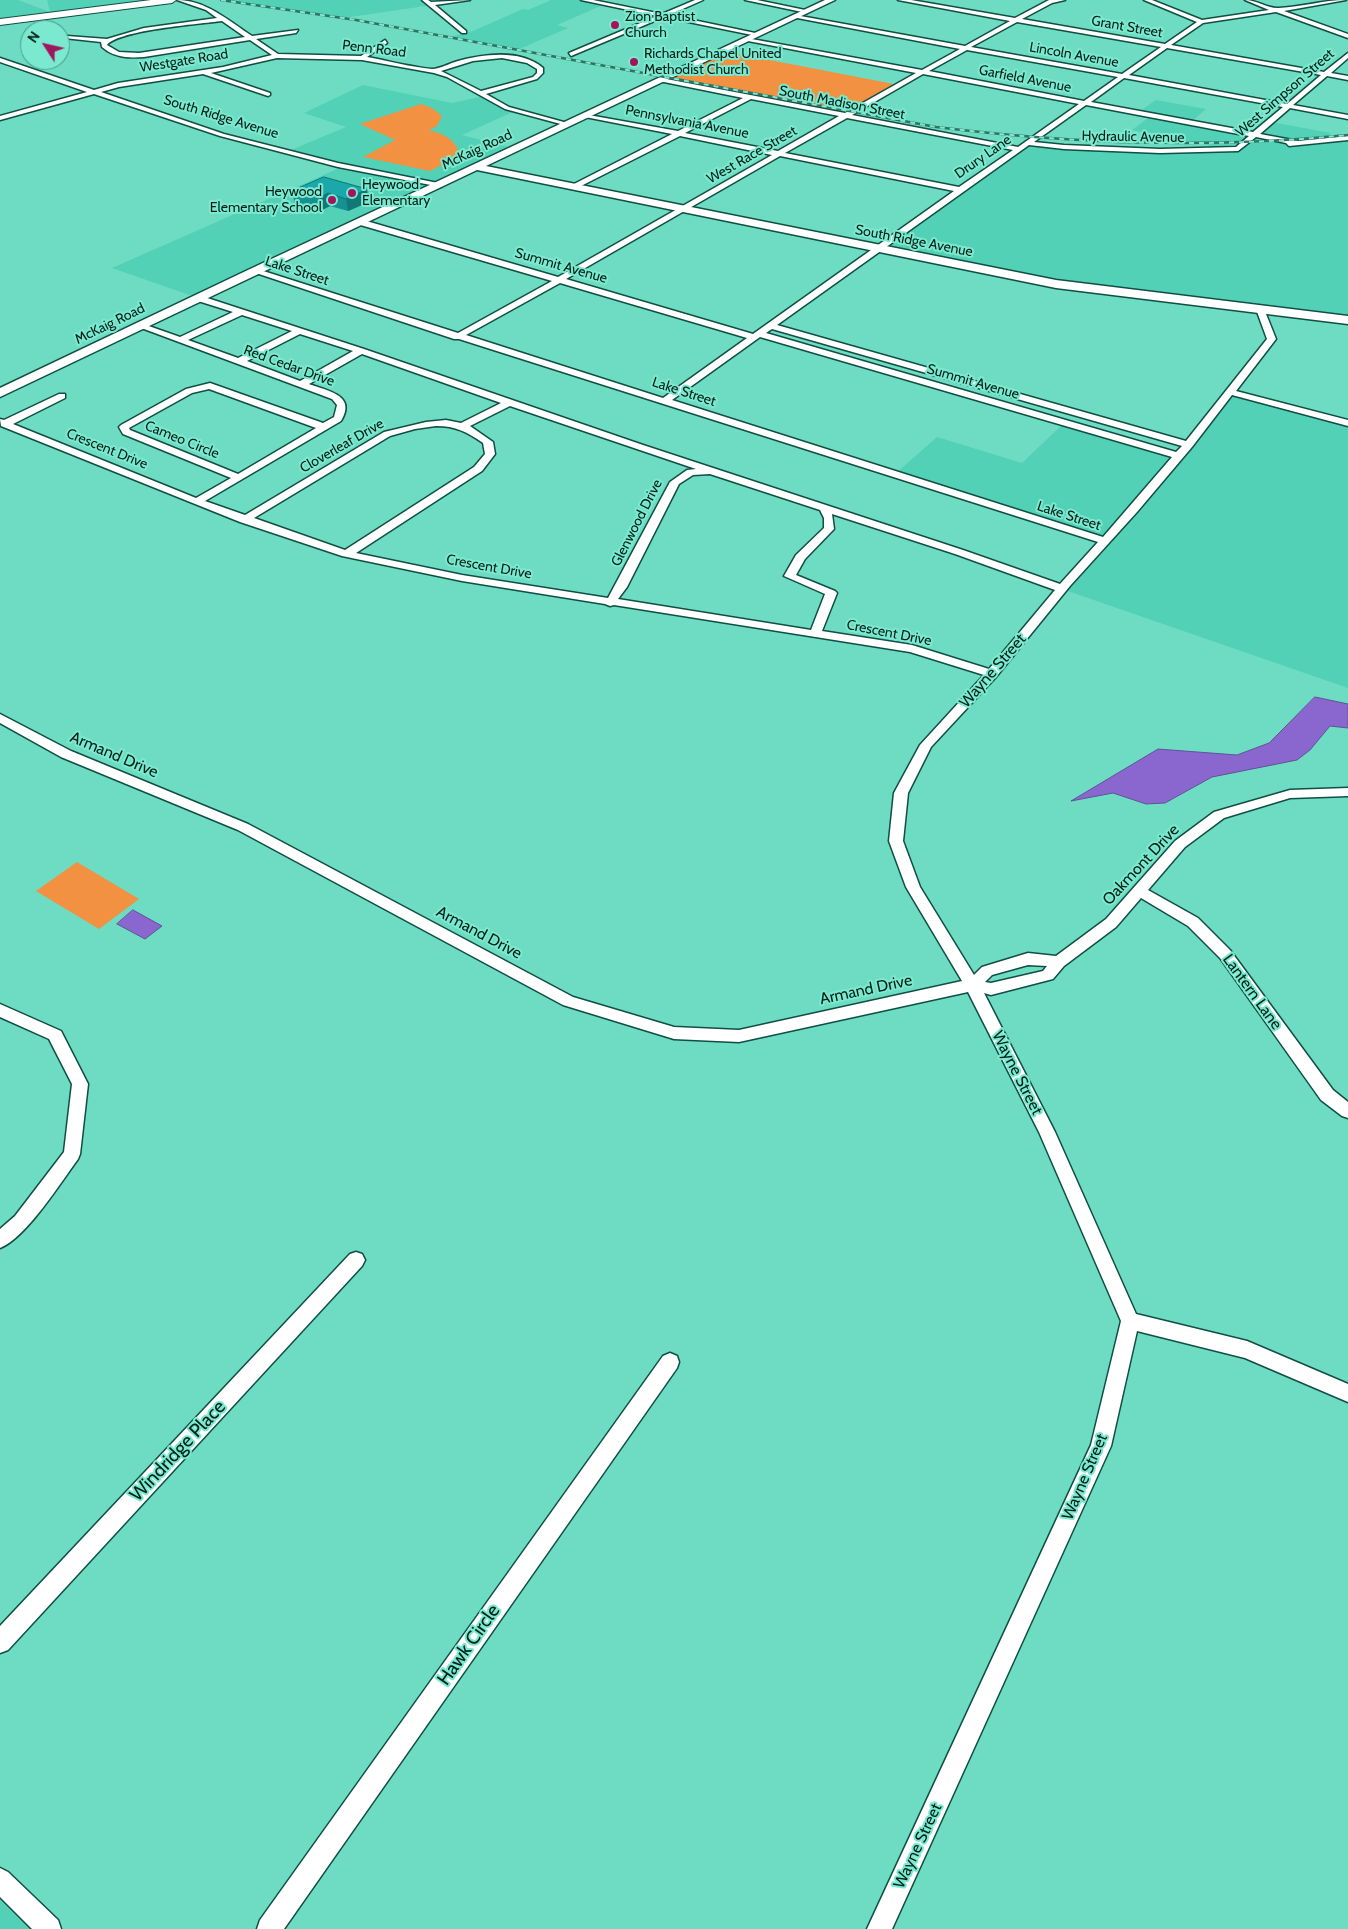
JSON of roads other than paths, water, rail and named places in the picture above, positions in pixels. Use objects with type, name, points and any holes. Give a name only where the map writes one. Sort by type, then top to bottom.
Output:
[{"type":"main road","points":[[0,22],[172,0]]},
{"type":"street","points":[[180,0],[202,7],[224,19],[277,56]]},
{"type":"street","points":[[425,0],[464,32]]},
{"type":"street","points":[[432,4],[467,0]]},
{"type":"street","name":"Garfield Avenue","points":[[584,0],[921,72],[1298,143]]},
{"type":"street","points":[[571,54],[700,0]]},
{"type":"street","points":[[748,0],[807,11]]},
{"type":"street","name":"McKaig Road","points":[[0,393],[254,271],[831,0]]},
{"type":"street","name":"Grant Street","points":[[901,0],[1348,78]]},
{"type":"street","name":"West Race Street","points":[[457,337],[921,72],[1049,1],[1062,0]]},
{"type":"street","points":[[1146,0],[1201,22]]},
{"type":"street","points":[[1248,0],[1348,36]]},
{"type":"street","name":"Drury Lane","points":[[665,401],[960,190],[1125,77],[1201,22],[1344,0]]},
{"type":"street","name":"Lincoln Avenue","points":[[795,17],[1348,117]]},
{"type":"street","points":[[70,38],[108,41],[138,32],[224,19]]},
{"type":"street","points":[[108,41],[104,46],[107,50],[112,53],[132,56],[160,54],[296,31]]},
{"type":"street","points":[[362,58],[385,42]]},
{"type":"street","name":"West Simpson Street","points":[[1240,148],[1348,55]]},
{"type":"street","name":"Penn Road","points":[[277,56],[362,58],[435,71],[449,76],[495,103],[515,111],[568,124]]},
{"type":"street","name":"Westgate Road","points":[[0,118],[146,79],[201,72],[277,56]]},
{"type":"street","points":[[435,71],[470,59],[491,57],[510,58],[535,64],[540,68],[540,73],[535,78],[480,93]]},
{"type":"street","name":"South Ridge Avenue","points":[[0,60],[240,140],[338,165],[438,185]]},
{"type":"street","points":[[0,66],[9,63]]},
{"type":"street","points":[[201,72],[268,94]]},
{"type":"street","name":"South Madison Street","points":[[661,80],[1019,149]]},
{"type":"street","points":[[575,186],[750,97]]},
{"type":"street","name":"Pennsylvania Avenue","points":[[585,115],[960,190]]},
{"type":"street","points":[[1261,145],[1348,138]]},
{"type":"street","name":"Hydraulic Avenue","points":[[1027,144],[1151,151],[1252,146]]},
{"type":"street","name":"South Ridge Avenue","points":[[477,167],[1056,284],[1348,320]]},
{"type":"street","name":"Summit Avenue","points":[[360,222],[757,336],[1183,451]]},
{"type":"street","name":"Lake Street","points":[[254,271],[457,337],[1105,541]]},
{"type":"street","points":[[198,298],[239,313],[360,351],[712,472],[959,552],[1062,589]]},
{"type":"street","name":"Wayne Street","points":[[880,1929],[1101,1446],[1130,1321],[1047,1132],[972,985],[913,887],[896,841],[901,792],[926,745],[992,674],[1062,589],[1183,451],[1272,339],[1260,309]]},
{"type":"street","points":[[182,340],[239,313]]},
{"type":"street","name":"Red Cedar Drive","points":[[140,326],[335,397],[342,404],[342,410],[338,419],[197,502]]},
{"type":"street","name":"Summit Avenue","points":[[771,326],[1183,451]]},
{"type":"street","points":[[238,362],[299,331]]},
{"type":"street","points":[[301,384],[360,351]]},
{"type":"street","name":"Cameo Circle","points":[[240,478],[126,432],[124,427],[189,391],[210,386],[324,427]]},
{"type":"street","points":[[1230,392],[1348,422]]},
{"type":"street","points":[[2,423],[62,396]]},
{"type":"street","points":[[463,426],[508,403]]},
{"type":"street","name":"Crescent Drive","points":[[2,423],[244,520],[346,554],[462,578],[912,650],[992,674]]},
{"type":"street","name":"Cloverleaf Drive","points":[[244,520],[387,434],[408,426],[435,424],[463,426],[488,442],[490,454],[478,469],[346,554]]},
{"type":"street","name":"Glenwood Drive","points":[[610,603],[621,587],[675,482],[691,472],[712,472]]},
{"type":"street","points":[[815,634],[831,594],[790,576],[800,557],[829,529],[829,518],[824,508]]},
{"type":"street","name":"Armand Drive","points":[[0,718],[66,754],[243,827],[568,1001],[674,1033],[739,1036],[972,985]]},
{"type":"street","name":"Oakmont Drive","points":[[972,985],[987,971],[1028,959],[1059,962],[1111,922],[1180,844],[1220,815],[1290,794],[1348,792]]},
{"type":"street","name":"Lantern Lane","points":[[1139,891],[1193,922],[1225,954],[1327,1096],[1348,1111]]},
{"type":"street","points":[[0,1010],[55,1035],[80,1084],[72,1154],[21,1220],[0,1240]]},
{"type":"street","name":"Windridge Place","points":[[0,1642],[356,1260]]},
{"type":"street","points":[[1130,1321],[1247,1350],[1348,1393]]},
{"type":"street","name":"Hawk Circle","points":[[269,1929],[670,1362]]},
{"type":"street","points":[[0,1880],[49,1929]]},
{"type":"railway","points":[[221,0],[356,20],[936,127],[988,133],[1142,143],[1244,142],[1348,135]]},
{"type":"place","name":"Zion Baptist Church","points":[[615,25]]},
{"type":"place","name":"Richards Chapel United Methodist Church","points":[[634,62]]},
{"type":"place","name":"Heywood Elementary","points":[[352,193]]},
{"type":"place","name":"Heywood Elementary School","points":[[332,200]]}]
